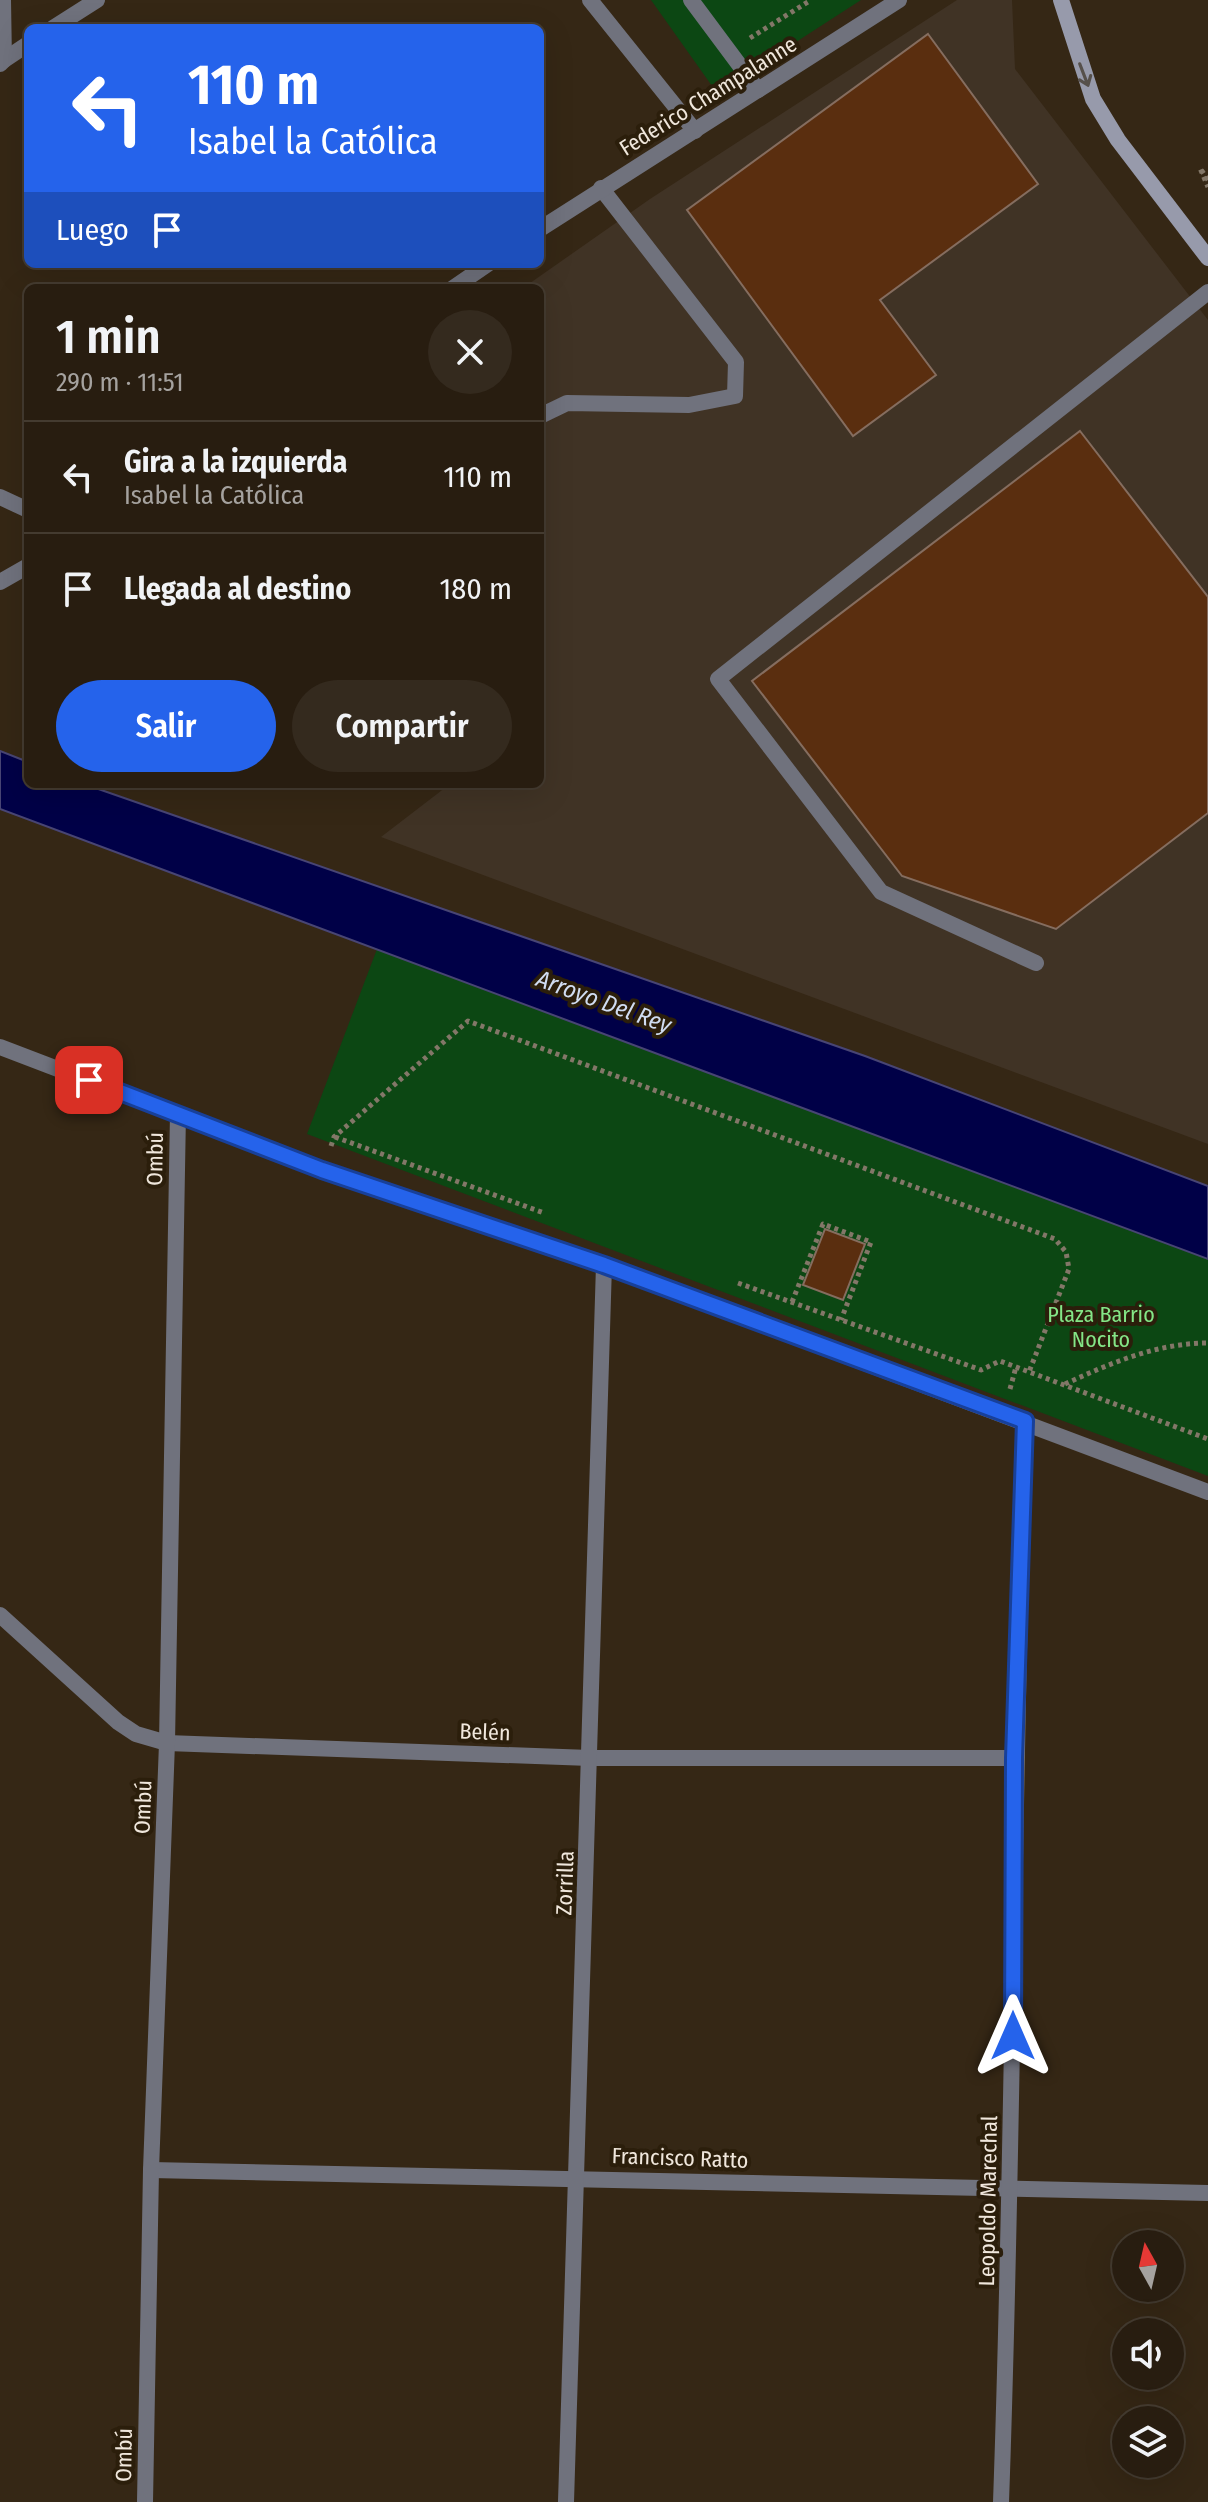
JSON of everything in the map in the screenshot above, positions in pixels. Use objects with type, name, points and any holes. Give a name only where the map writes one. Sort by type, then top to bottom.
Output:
[{"type":"street","points":[[2,62],[3,0]]},
{"type":"street","points":[[59,24],[97,0]]},
{"type":"street","points":[[590,0],[695,131]]},
{"type":"street","points":[[691,0],[758,90]]},
{"type":"street","name":"Federico Champalanne","points":[[544,226],[899,0]]},
{"type":"street","points":[[1061,0],[1093,99],[1118,140],[1208,258]]},
{"type":"street","points":[[2,62],[24,47]]},
{"type":"street","points":[[544,414],[567,403],[689,405],[735,396],[736,362],[601,188]]},
{"type":"street","points":[[459,284],[482,268]]},
{"type":"street","points":[[1036,963],[881,892],[718,679],[1208,292]]},
{"type":"street","points":[[0,497],[24,508]]},
{"type":"street","points":[[0,582],[24,568]]},
{"type":"street","points":[[0,1047],[322,1170],[604,1265],[1208,1492]]},
{"type":"street","name":"Ombú","points":[[145,2502],[151,2170],[167,1743],[178,1113]]},
{"type":"street","name":"Zorrilla","points":[[566,2502],[604,1265]]},
{"type":"street","name":"Leopoldo Marechal","points":[[1001,2502],[1012,2191],[1014,1758],[1025,1421]]},
{"type":"street","name":"Belén","points":[[0,1615],[118,1722],[136,1734],[167,1743],[590,1758],[1014,1758]]},
{"type":"street","name":"Francisco Ratto","points":[[151,2170],[1208,2193]]},
{"type":"path","points":[[729,52],[811,0]]},
{"type":"path","points":[[1208,180],[1200,168],[1208,187]]},
{"type":"path","points":[[322,1170],[334,1137],[468,1021],[1055,1239],[1066,1252],[1069,1269],[1029,1372]]},
{"type":"path","points":[[334,1137],[556,1217]]},
{"type":"path","points":[[792,1302],[823,1224],[871,1242],[841,1320]]},
{"type":"path","points":[[733,1281],[981,1370],[1000,1361],[1208,1439]]},
{"type":"path","points":[[1064,1385],[1125,1358],[1158,1349],[1208,1343]]},
{"type":"shaded area","points":[[957,0],[1012,0],[1015,69],[1208,320],[1208,1144],[381,837],[445,788],[544,788],[544,284],[529,284],[650,199]]},
{"type":"green space","points":[[651,0],[861,0],[717,93]]},
{"type":"green space","name":"Plaza Barrio Nocito","points":[[377,949],[1208,1259],[1208,1476],[307,1134]]},
{"type":"water","name":"Arroyo Del Rey","points":[[0,751],[24,760],[24,788],[95,788],[865,1056],[1208,1186],[1208,1259],[0,809]]},
{"type":"building","points":[[928,34],[1038,184],[880,300],[936,375],[853,436],[687,210]]},
{"type":"building","points":[[1080,431],[1208,597],[1208,813],[1056,929],[902,876],[752,681]]},
{"type":"building","points":[[825,1229],[865,1244],[843,1300],[803,1285]]},
{"type":"route","points":[[89,1080],[322,1170],[604,1265],[1025,1421],[1014,1758],[1013,2036]]}]
